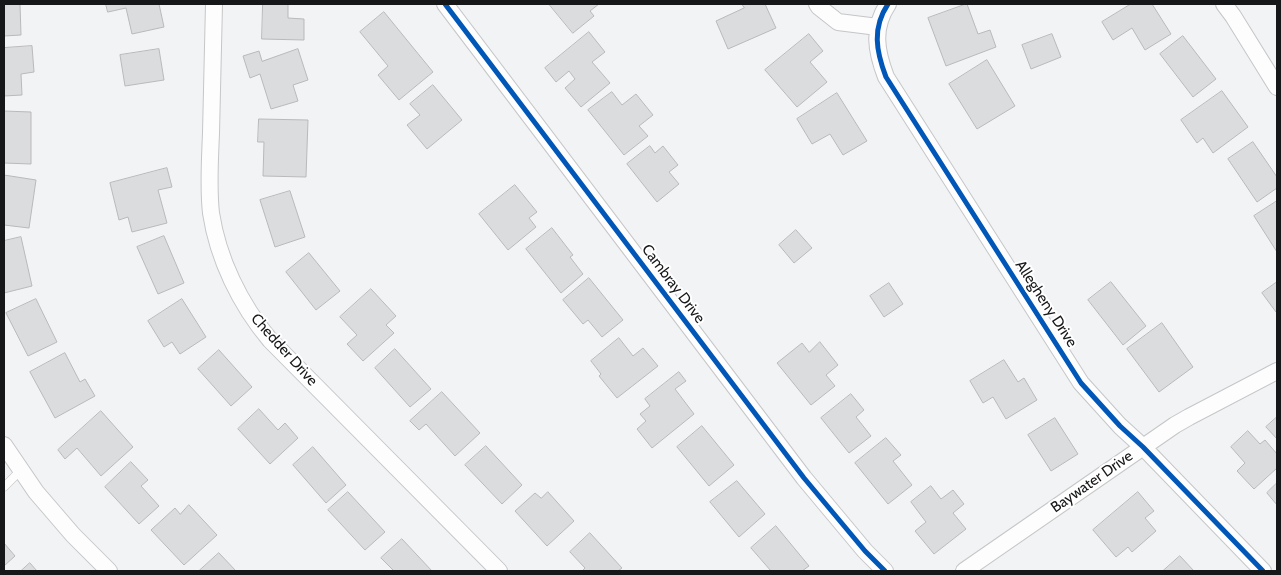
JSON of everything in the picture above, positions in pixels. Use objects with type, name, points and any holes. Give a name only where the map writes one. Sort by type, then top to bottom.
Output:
[{"type":"street","name":"Chedder Drive","points":[[214,4],[209,184],[211,214],[228,271],[241,298],[256,323],[270,340],[499,571]]},
{"type":"street","points":[[817,4],[838,22],[878,27]]},
{"type":"street","points":[[1224,4],[1277,87]]},
{"type":"street","name":"Cambray Drive","points":[[448,5],[804,478],[865,551],[885,571]]},
{"type":"street","name":"Allegheny Drive","points":[[886,6],[878,27],[877,43],[880,61],[886,77],[1082,383],[1120,426],[1143,447],[1264,571]]},
{"type":"street","name":"Baywater Drive","points":[[964,571],[1189,417],[1277,371]]},
{"type":"street","points":[[4,444],[36,492],[73,535],[109,571]]},
{"type":"lane","points":[[4,487],[21,470]]},
{"type":"building","points":[[4,4],[20,4],[21,35],[4,36]]},
{"type":"building","points":[[106,4],[159,4],[164,27],[132,34],[126,8],[108,12]]},
{"type":"building","points":[[263,4],[288,4],[288,18],[304,19],[304,40],[262,39]]},
{"type":"building","points":[[549,4],[599,4],[590,11],[594,16],[573,33]]},
{"type":"building","points":[[742,4],[765,4],[776,28],[728,49],[716,21],[744,8]]},
{"type":"building","points":[[967,4],[978,34],[990,30],[996,47],[946,66],[928,18]]},
{"type":"building","points":[[1131,4],[1152,4],[1171,34],[1145,50],[1132,28],[1113,40],[1102,22]]},
{"type":"building","points":[[384,12],[433,72],[399,100],[378,75],[388,66],[360,32]]},
{"type":"building","points":[[589,32],[605,52],[592,62],[610,83],[581,107],[565,88],[575,79],[569,71],[556,82],[545,68]]},
{"type":"building","points":[[809,34],[823,51],[810,62],[827,82],[797,107],[765,70]]},
{"type":"building","points":[[1052,34],[1061,57],[1031,69],[1022,45]]},
{"type":"building","points":[[1183,36],[1216,79],[1193,97],[1160,54]]},
{"type":"building","points":[[32,46],[34,72],[21,74],[22,95],[4,96],[4,48]]},
{"type":"building","points":[[159,49],[164,80],[125,86],[120,55]]},
{"type":"building","points":[[298,49],[308,80],[293,85],[298,101],[271,109],[260,74],[250,78],[243,56],[259,51],[262,61]]},
{"type":"building","points":[[987,60],[1015,106],[977,129],[949,84]]},
{"type":"building","points":[[433,85],[462,120],[427,149],[407,125],[420,115],[410,104]]},
{"type":"building","points":[[1222,91],[1248,127],[1213,153],[1203,138],[1197,143],[1181,120]]},
{"type":"building","points":[[612,92],[622,105],[636,94],[653,115],[639,126],[648,136],[624,155],[588,110]]},
{"type":"building","points":[[837,93],[867,141],[843,155],[830,134],[812,144],[797,119]]},
{"type":"building","points":[[4,111],[31,112],[31,164],[4,163]]},
{"type":"building","points":[[259,119],[308,120],[306,177],[263,176],[264,142],[258,142]]},
{"type":"building","points":[[1253,142],[1277,177],[1277,188],[1257,202],[1228,159]]},
{"type":"building","points":[[650,146],[655,153],[663,146],[678,165],[669,172],[679,184],[657,202],[627,164]]},
{"type":"building","points":[[167,168],[172,187],[158,190],[167,223],[132,232],[128,217],[119,220],[110,183]]},
{"type":"building","points":[[4,175],[36,180],[29,228],[4,225]]},
{"type":"building","points":[[515,185],[537,212],[529,218],[536,227],[508,250],[479,214]]},
{"type":"building","points":[[290,191],[305,237],[275,247],[260,200]]},
{"type":"building","points":[[1277,201],[1277,252],[1254,216]]},
{"type":"building","points":[[552,228],[573,255],[570,257],[583,274],[561,293],[526,249]]},
{"type":"building","points":[[796,230],[812,248],[794,263],[779,245]]},
{"type":"building","points":[[164,236],[184,283],[158,294],[137,247]]},
{"type":"building","points":[[21,237],[32,286],[4,293],[4,241]]},
{"type":"building","points":[[309,253],[340,291],[316,310],[286,272]]},
{"type":"building","points":[[589,278],[623,320],[602,337],[588,320],[583,324],[563,300]]},
{"type":"building","points":[[1111,282],[1146,326],[1123,345],[1088,300]]},
{"type":"building","points":[[1277,282],[1277,311],[1276,312],[1262,293]]},
{"type":"building","points":[[889,283],[903,304],[884,317],[870,296]]},
{"type":"building","points":[[371,289],[396,316],[386,325],[394,333],[363,361],[347,344],[357,335],[340,317]]},
{"type":"building","points":[[36,299],[57,342],[28,356],[6,313]]},
{"type":"building","points":[[182,299],[206,337],[180,354],[172,342],[164,347],[148,321]]},
{"type":"building","points":[[1162,323],[1193,367],[1159,392],[1127,349]]},
{"type":"building","points":[[619,338],[633,356],[643,348],[658,366],[617,398],[599,376],[601,374],[591,361]]},
{"type":"building","points":[[820,342],[838,365],[826,375],[835,386],[811,405],[777,363],[802,343],[809,352]]},
{"type":"building","points":[[395,349],[431,389],[410,407],[375,368]]},
{"type":"building","points":[[219,350],[252,387],[231,406],[198,369]]},
{"type":"building","points":[[65,353],[80,382],[85,379],[95,396],[55,418],[30,372]]},
{"type":"building","points":[[1004,360],[1018,382],[1024,378],[1037,400],[1006,419],[993,397],[983,403],[970,381]]},
{"type":"building","points":[[679,372],[686,381],[675,389],[694,414],[652,448],[637,429],[646,421],[640,414],[650,406],[645,399]]},
{"type":"building","points":[[442,392],[480,433],[455,456],[426,424],[419,430],[410,421]]},
{"type":"building","points":[[851,394],[864,410],[856,417],[871,436],[849,453],[821,418]]},
{"type":"building","points":[[259,409],[278,430],[285,423],[298,438],[270,464],[238,429]]},
{"type":"building","points":[[101,411],[133,447],[101,476],[77,448],[65,459],[58,450]]},
{"type":"building","points":[[1277,417],[1277,439],[1266,427]]},
{"type":"building","points":[[1055,418],[1078,454],[1051,471],[1028,435]]},
{"type":"building","points":[[702,426],[734,465],[709,486],[677,447]]},
{"type":"building","points":[[1248,431],[1260,444],[1265,440],[1277,454],[1277,468],[1254,489],[1237,471],[1245,463],[1231,447]]},
{"type":"building","points":[[886,438],[901,455],[893,461],[912,485],[888,504],[855,463]]},
{"type":"building","points":[[486,446],[522,485],[502,504],[465,465]]},
{"type":"building","points":[[313,447],[346,485],[326,503],[293,465]]},
{"type":"building","points":[[131,462],[148,480],[141,486],[159,506],[139,524],[105,487]]},
{"type":"building","points":[[737,481],[765,514],[739,537],[710,502]]},
{"type":"building","points":[[1277,483],[1277,505],[1267,493]]},
{"type":"building","points":[[931,486],[941,499],[953,490],[964,504],[953,513],[966,529],[934,554],[915,531],[926,522],[911,502]]},
{"type":"building","points":[[348,492],[385,532],[365,550],[328,510]]},
{"type":"building","points":[[548,492],[574,521],[547,546],[515,511],[535,493],[541,498]]},
{"type":"building","points":[[1138,492],[1154,511],[1145,518],[1156,531],[1132,552],[1128,547],[1116,557],[1093,530]]},
{"type":"building","points":[[189,505],[217,535],[184,565],[151,530],[175,508],[180,514]]},
{"type":"building","points":[[776,526],[809,566],[802,571],[771,571],[751,548]]},
{"type":"building","points":[[590,533],[622,568],[618,571],[582,571],[585,568],[570,552]]},
{"type":"building","points":[[402,539],[432,571],[394,571],[381,558]]},
{"type":"building","points":[[4,543],[15,556],[4,566]]},
{"type":"building","points":[[219,553],[236,571],[199,571]]},
{"type":"building","points":[[1180,556],[1194,571],[1163,571]]},
{"type":"building","points":[[30,563],[37,571],[21,571]]},
{"type":"cycle path","points":[[445,4],[804,478],[865,551],[885,571]]},
{"type":"cycle path","points":[[888,4],[880,22],[877,40],[886,77],[1081,383],[1120,426],[1143,447],[1263,571]]}]
